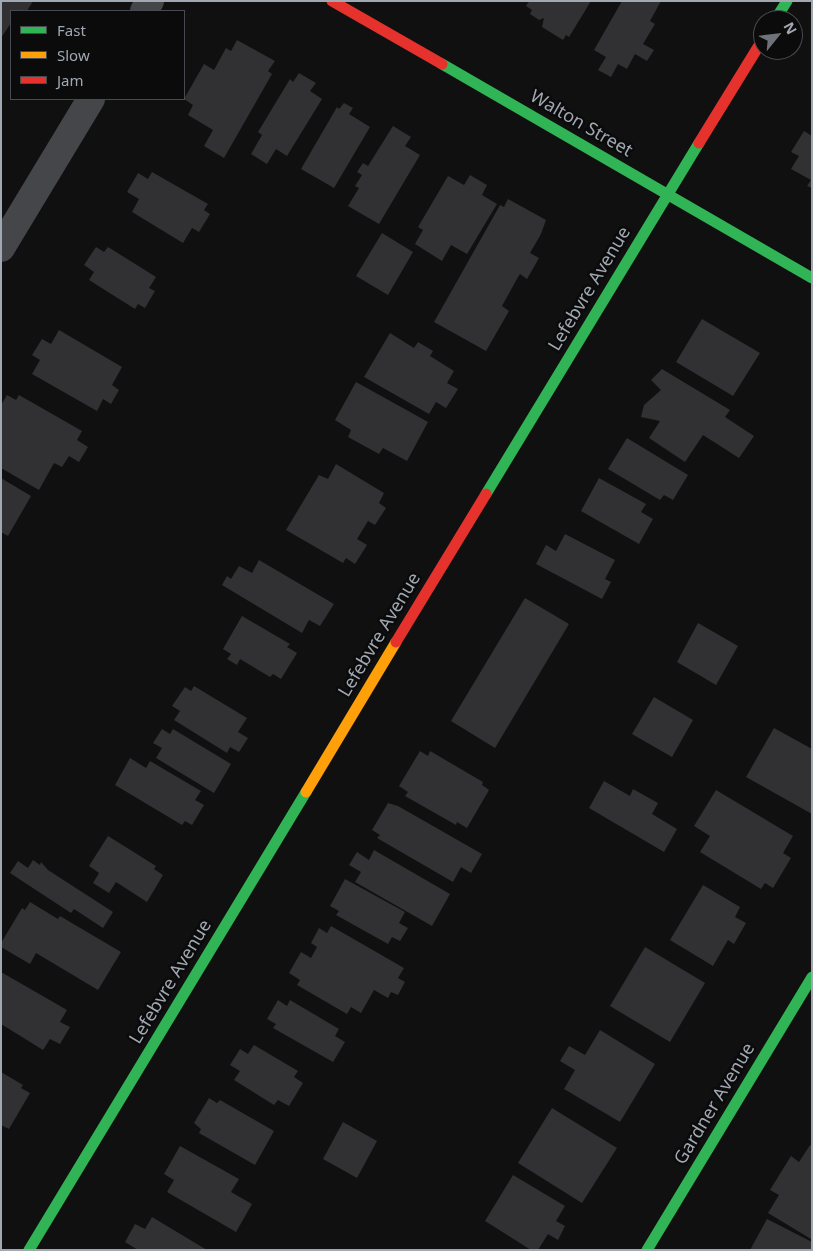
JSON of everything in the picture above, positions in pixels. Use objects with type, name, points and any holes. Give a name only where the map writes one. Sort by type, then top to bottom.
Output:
[{"type":"street","name":"Walton Street","points":[[332,1],[812,278]]},
{"type":"street","name":"Lefebvre Avenue","points":[[29,1250],[667,194],[753,56]]},
{"type":"street","points":[[1,248],[90,100]]},
{"type":"street","name":"Gardner Avenue","points":[[648,1250],[812,977]]},
{"type":"building","points":[[1,1],[33,1],[28,10],[10,10],[10,24],[1,38]]},
{"type":"building","points":[[529,1],[591,1],[569,37],[566,35],[563,40],[542,27],[544,18],[539,20],[530,14],[532,10],[526,6]]},
{"type":"building","points":[[622,1],[661,1],[650,21],[655,24],[643,44],[654,50],[647,61],[635,54],[627,69],[618,64],[611,77],[598,70],[606,57],[594,50]]},
{"type":"building","points":[[237,40],[275,61],[268,71],[272,74],[224,158],[204,146],[213,130],[188,115],[193,105],[185,100],[185,97],[204,64],[214,70],[226,48],[231,51]]},
{"type":"building","points":[[299,73],[316,83],[310,91],[322,99],[287,156],[276,149],[267,164],[251,154],[262,135],[258,132],[290,79],[293,82]]},
{"type":"building","points":[[344,103],[353,108],[349,114],[370,127],[334,188],[301,169],[337,107],[339,109]]},
{"type":"building","points":[[393,126],[411,137],[405,146],[420,155],[379,224],[348,206],[359,188],[355,186],[362,175],[357,172],[363,163],[368,166]]},
{"type":"building","points":[[804,131],[812,136],[812,188],[807,186],[811,180],[791,169],[799,156],[791,152]]},
{"type":"building","points":[[152,172],[208,204],[204,210],[210,214],[199,232],[192,228],[183,243],[132,212],[139,199],[127,192],[138,173],[148,179]]},
{"type":"building","points":[[470,175],[487,185],[482,195],[497,204],[467,254],[451,245],[442,261],[415,244],[423,230],[418,227],[448,176],[464,185]]},
{"type":"building","points":[[508,199],[546,220],[541,234],[530,253],[539,258],[527,279],[520,274],[518,277],[502,306],[509,311],[486,351],[434,322],[500,205],[504,207]]},
{"type":"building","points":[[382,233],[413,252],[388,295],[356,276]]},
{"type":"building","points":[[96,247],[104,252],[108,247],[156,277],[149,288],[155,291],[145,308],[138,304],[135,309],[89,280],[94,272],[84,265]]},
{"type":"building","points":[[702,319],[760,353],[733,396],[676,362]]},
{"type":"building","points":[[59,330],[122,367],[112,385],[119,390],[111,404],[103,399],[97,411],[32,374],[40,360],[32,355],[42,339],[51,344]]},
{"type":"building","points":[[390,333],[414,348],[418,342],[433,351],[430,356],[454,371],[447,383],[458,389],[446,408],[436,402],[429,414],[364,377]]},
{"type":"building","points":[[662,369],[730,410],[725,417],[754,436],[739,458],[703,435],[685,462],[649,438],[660,421],[641,417],[644,405],[661,390],[651,380]]},
{"type":"building","points":[[356,382],[428,422],[407,461],[383,448],[379,454],[348,437],[351,430],[335,420]]},
{"type":"building","points":[[7,395],[16,400],[19,395],[82,431],[77,440],[88,447],[79,462],[69,456],[62,467],[54,463],[39,490],[1,468],[1,405]]},
{"type":"building","points":[[627,438],[688,475],[673,500],[664,495],[660,500],[608,469]]},
{"type":"building","points":[[336,464],[384,493],[379,503],[386,508],[375,525],[368,521],[357,539],[367,545],[355,564],[346,558],[343,563],[286,530],[319,475],[328,479]]},
{"type":"building","points":[[1,478],[31,496],[8,536],[1,532]]},
{"type":"building","points":[[599,478],[646,504],[641,512],[653,519],[639,544],[581,511]]},
{"type":"building","points":[[565,534],[615,560],[605,579],[611,582],[602,599],[536,564],[546,545],[556,551]]},
{"type":"building","points":[[259,560],[334,604],[320,626],[309,620],[302,633],[222,585],[227,576],[231,579],[239,566],[252,573]]},
{"type":"building","points":[[525,598],[569,624],[495,748],[451,721]]},
{"type":"building","points":[[242,616],[290,644],[287,647],[297,653],[281,679],[273,674],[270,677],[240,659],[237,665],[227,659],[231,654],[223,649]]},
{"type":"building","points":[[698,623],[738,646],[716,685],[677,662]]},
{"type":"building","points":[[194,686],[247,718],[238,732],[248,738],[239,752],[230,747],[227,753],[174,720],[180,711],[172,706],[185,687],[191,691]]},
{"type":"building","points":[[654,697],[693,720],[672,757],[632,734]]},
{"type":"building","points":[[774,728],[812,749],[812,814],[746,777]]},
{"type":"building","points":[[162,729],[170,734],[173,729],[231,764],[214,793],[156,758],[162,748],[153,743]]},
{"type":"building","points":[[420,751],[428,756],[430,751],[483,782],[482,785],[489,790],[467,828],[457,822],[456,825],[405,796],[408,792],[399,786]]},
{"type":"building","points":[[130,758],[146,768],[150,761],[201,791],[195,800],[204,805],[192,825],[185,821],[182,825],[115,785]]},
{"type":"building","points":[[604,781],[630,796],[633,789],[658,803],[652,814],[677,829],[664,852],[589,808]]},
{"type":"building","points":[[716,790],[793,836],[783,853],[791,858],[773,888],[765,883],[761,889],[700,852],[710,836],[694,826]]},
{"type":"building","points":[[388,803],[398,806],[482,854],[471,873],[461,867],[453,882],[377,838],[380,835],[372,830]]},
{"type":"building","points":[[108,836],[156,866],[154,869],[163,875],[147,902],[116,882],[109,893],[93,883],[99,873],[89,866]]},
{"type":"building","points":[[374,850],[450,894],[432,926],[355,882],[361,872],[349,865],[357,852],[369,860]]},
{"type":"building","points":[[33,860],[40,865],[41,862],[48,870],[113,912],[103,928],[74,909],[71,913],[10,873],[18,861],[28,868]]},
{"type":"building","points":[[345,879],[405,912],[399,923],[408,928],[400,941],[392,937],[388,944],[336,915],[339,911],[330,906]]},
{"type":"building","points":[[703,885],[740,907],[735,917],[746,923],[734,944],[728,940],[713,966],[670,940]]},
{"type":"building","points":[[30,902],[58,919],[60,916],[121,952],[98,990],[36,953],[30,964],[1,947],[1,943],[22,908],[25,910]]},
{"type":"building","points":[[331,926],[404,968],[398,978],[405,982],[398,995],[391,992],[388,998],[374,990],[361,1013],[351,1007],[347,1014],[297,985],[300,980],[289,973],[301,952],[311,958],[317,947],[311,943],[319,928],[327,933]]},
{"type":"building","points":[[645,947],[705,983],[670,1042],[610,1006]]},
{"type":"building","points":[[1,972],[67,1010],[60,1022],[70,1027],[60,1044],[50,1039],[43,1050],[1,1024]]},
{"type":"building","points":[[278,1000],[287,1006],[290,1000],[339,1029],[335,1036],[345,1042],[333,1062],[273,1028],[276,1024],[267,1019]]},
{"type":"building","points":[[600,1030],[655,1064],[620,1122],[564,1089],[575,1070],[560,1061],[569,1046],[585,1055]]},
{"type":"building","points":[[254,1045],[298,1071],[294,1077],[303,1083],[289,1106],[278,1100],[274,1105],[234,1080],[240,1071],[230,1065],[240,1049],[248,1054]]},
{"type":"building","points":[[1,1072],[23,1085],[21,1088],[30,1093],[9,1129],[1,1125]]},
{"type":"building","points":[[209,1098],[217,1103],[220,1100],[274,1131],[255,1165],[199,1133],[201,1129],[194,1123]]},
{"type":"building","points":[[552,1108],[617,1148],[582,1203],[518,1163]]},
{"type":"building","points":[[343,1122],[377,1141],[357,1178],[323,1159]]},
{"type":"building","points":[[810,1145],[812,1146],[811,1239],[768,1213],[779,1195],[770,1190],[791,1156],[799,1162]]},
{"type":"building","points":[[180,1146],[239,1179],[231,1192],[252,1204],[236,1232],[167,1192],[174,1180],[164,1174]]},
{"type":"building","points":[[513,1175],[565,1206],[556,1221],[565,1226],[558,1240],[548,1234],[538,1250],[531,1250],[485,1221]]},
{"type":"building","points":[[152,1217],[207,1250],[138,1250],[125,1242],[135,1224],[145,1229]]},
{"type":"building","points":[[767,1219],[812,1242],[812,1250],[750,1250]]},
{"type":"traffic: fast","points":[[781,10],[787,1]]},
{"type":"traffic: fast","points":[[442,64],[812,278]]},
{"type":"traffic: fast","points":[[486,494],[699,143]]},
{"type":"traffic: fast","points":[[29,1250],[306,792]]},
{"type":"traffic: fast","points":[[647,1250],[812,977]]},
{"type":"traffic: slow","points":[[306,792],[396,642]]},
{"type":"traffic: jam","points":[[332,1],[442,64]]},
{"type":"traffic: jam","points":[[699,143],[753,55]]},
{"type":"traffic: jam","points":[[396,642],[486,494]]}]
